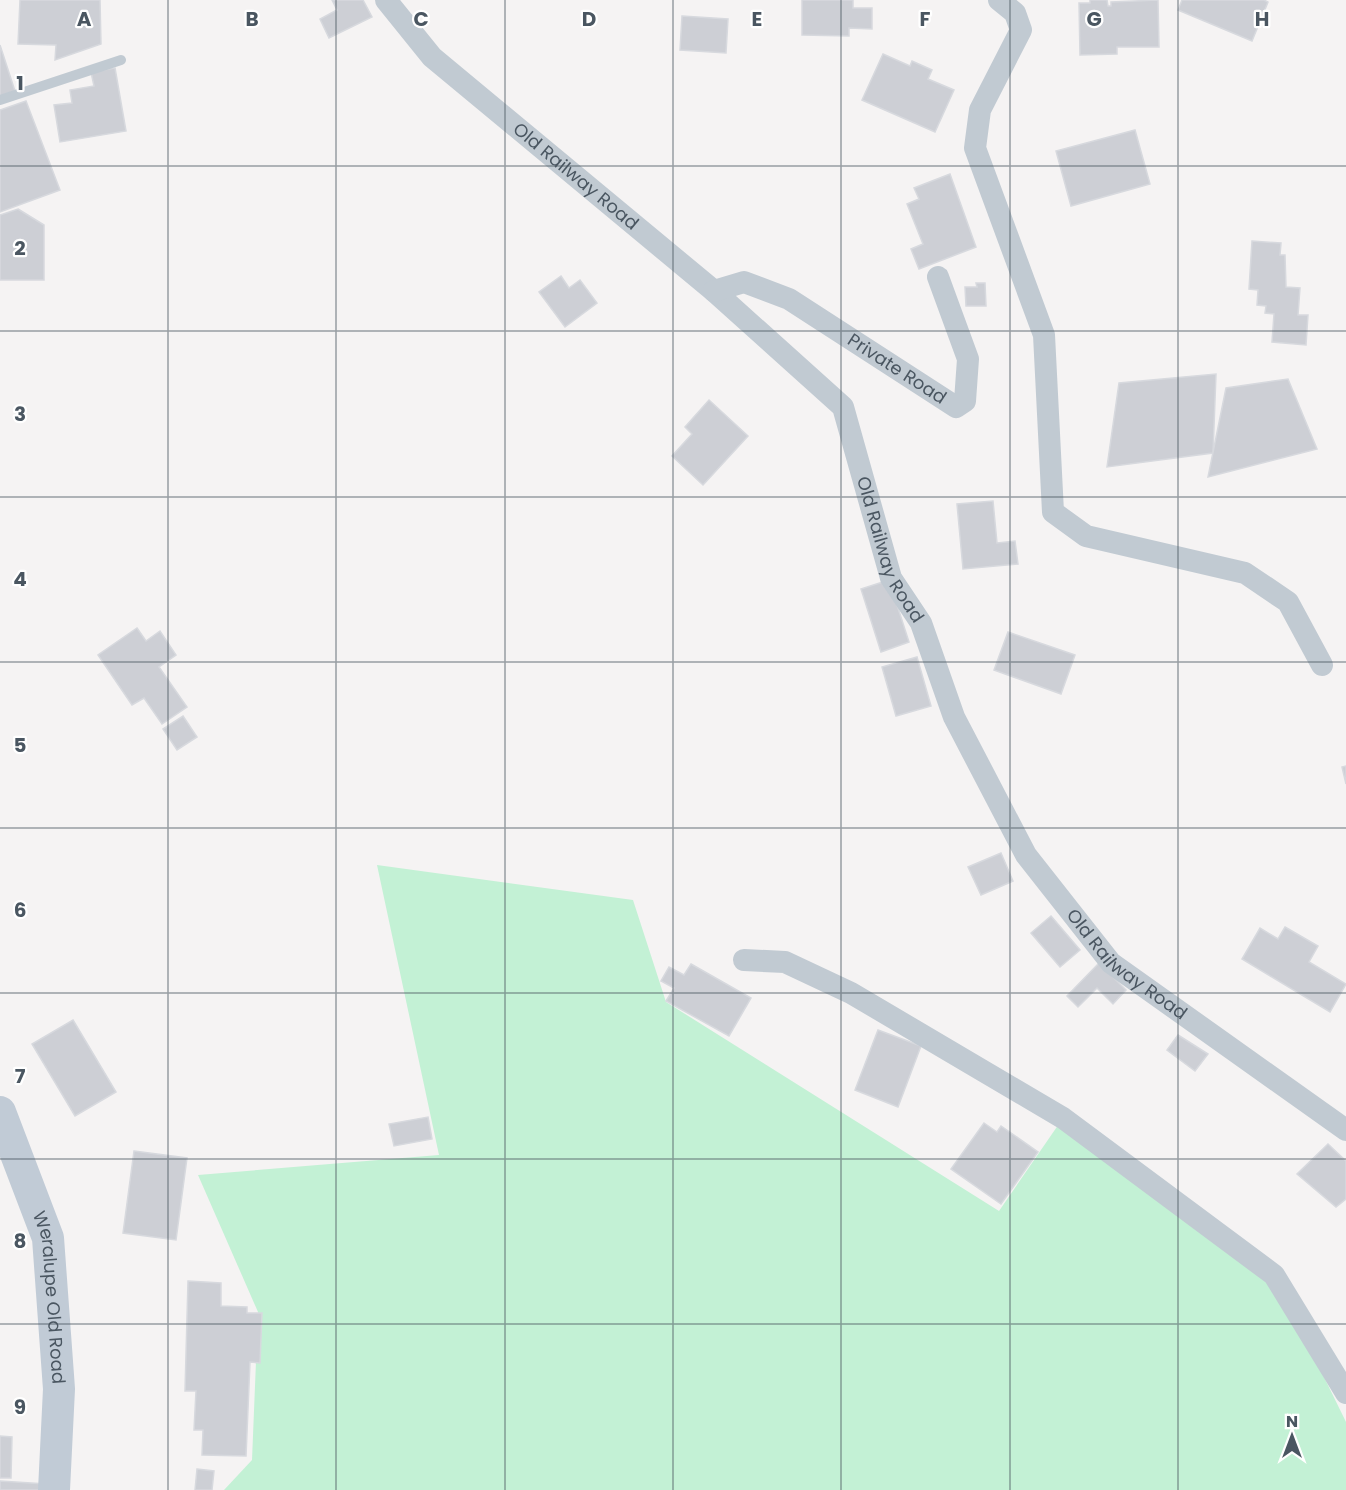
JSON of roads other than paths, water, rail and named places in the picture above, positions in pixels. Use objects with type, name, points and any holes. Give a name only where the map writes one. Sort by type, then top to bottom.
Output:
[{"type":"street","name":"Old Railway Road","points":[[386,0],[432,57],[714,291],[843,407],[891,578],[921,623],[954,717],[1026,855],[1111,963],[1346,1130]]},
{"type":"street","points":[[999,0],[1015,13],[1021,30],[980,110],[975,148],[1044,335],[1053,512],[1086,536],[1245,573],[1288,602],[1322,665]]},
{"type":"street","name":"Private Road","points":[[714,291],[744,282],[789,299],[957,406],[965,401],[968,359],[938,277]]},
{"type":"street","points":[[744,960],[785,962],[851,993],[1063,1118],[1274,1275],[1346,1393]]},
{"type":"street","name":"Weralupe Old Road","points":[[0,1112],[48,1238],[59,1389],[54,1490]]},
{"type":"lane","points":[[0,100],[122,60]]}]
